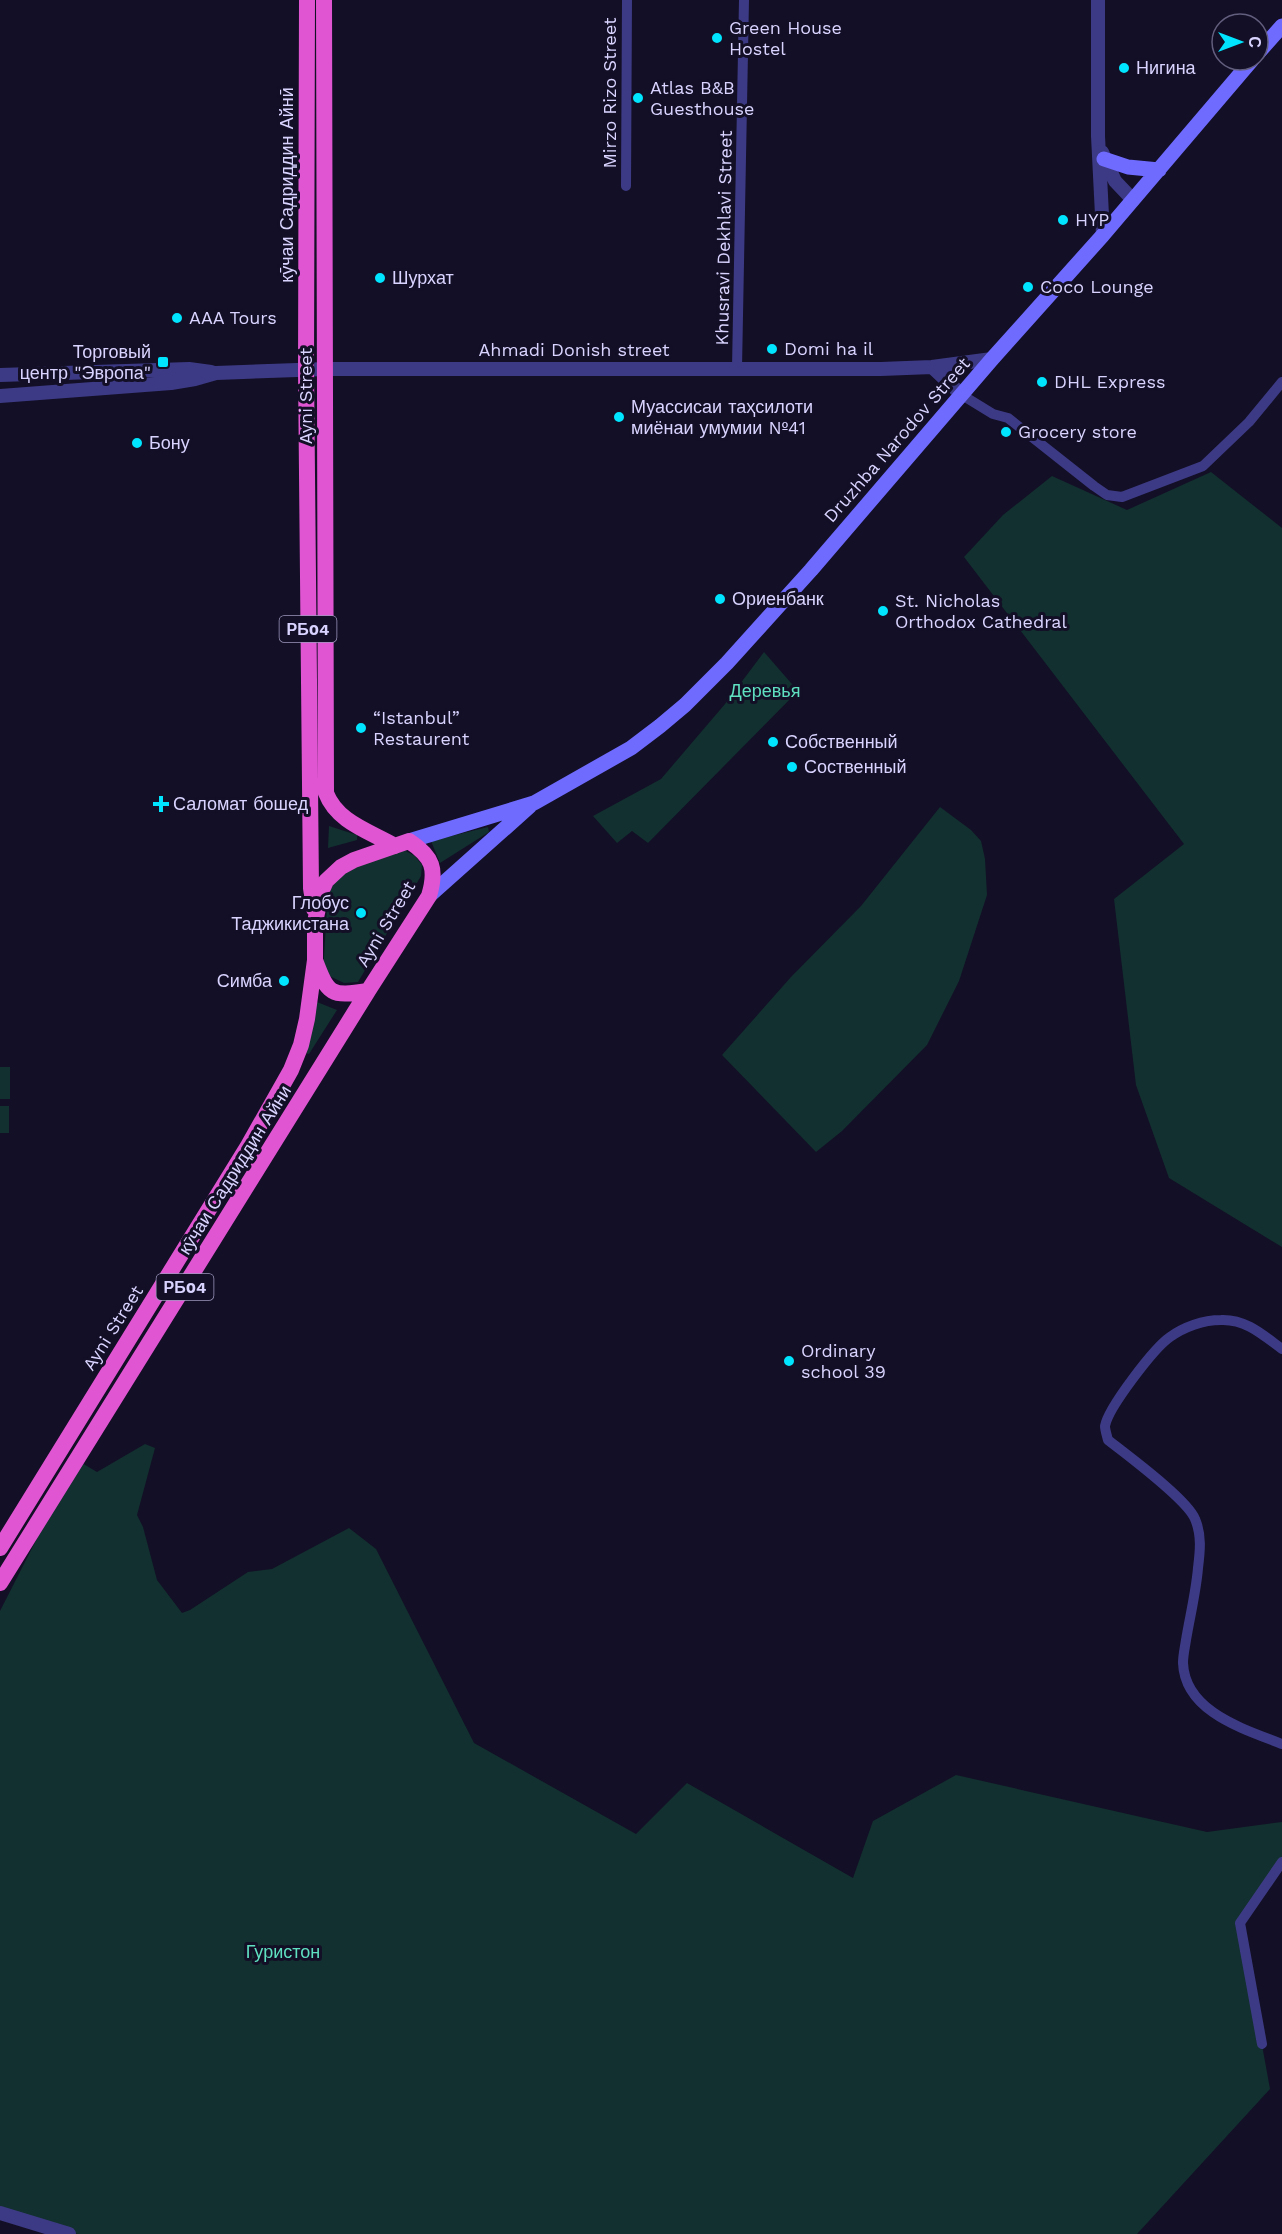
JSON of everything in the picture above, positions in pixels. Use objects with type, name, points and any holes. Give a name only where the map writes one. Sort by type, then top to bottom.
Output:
[{"type":"highway","name":"кӯчаи Садриддин Айнӣ","points":[[306,370],[307,0]]},
{"type":"highway","name":"Ayni Street","points":[[315,960],[321,976],[332,991],[339,994],[368,991],[429,896],[434,882],[431,862],[426,855],[342,817],[326,793],[324,0]]},
{"type":"highway","name":"Ayni Street","points":[[0,1548],[248,1146],[291,1070],[302,1045],[315,960],[315,922],[311,888],[306,370]]},
{"type":"highway","name":"Ayni Street","points":[[315,922],[322,890],[332,875],[354,860],[402,844]]},
{"type":"highway","name":"кӯчаи Садриддин Айни","points":[[0,1583],[368,991]]},
{"type":"main road","points":[[1270,40],[1282,26]]},
{"type":"main road","name":"Druzhba Narodov Street","points":[[534,802],[630,748],[685,705],[727,663],[811,570],[992,358],[1103,236],[1242,72]]},
{"type":"main road","points":[[1104,159],[1128,167],[1159,170]]},
{"type":"main road","points":[[402,844],[534,802]]},
{"type":"main road","points":[[429,896],[534,802]]},
{"type":"street","name":"Mirzo Rizo Street","points":[[626,186],[627,0]]},
{"type":"street","name":"Khusravi Dekhlavi Street","points":[[737,368],[744,0]]},
{"type":"street","points":[[1098,0],[1098,136],[1103,236]]},
{"type":"street","points":[[1098,136],[1104,159],[1115,181],[1133,200]]},
{"type":"street","name":"Ahmadi Donish street","points":[[216,373],[326,369],[932,367],[992,358]]},
{"type":"street","points":[[932,367],[962,395],[993,414],[1008,418],[1107,495],[1122,497],[1203,466],[1249,422],[1282,382]]},
{"type":"street","points":[[0,375],[189,369],[216,373]]},
{"type":"street","points":[[0,396],[171,383],[216,373]]},
{"type":"street","points":[[1282,1349],[1256,1329],[1241,1322],[1223,1319],[1205,1321],[1185,1329],[1157,1347],[1118,1400],[1105,1426],[1108,1440],[1184,1503],[1194,1517],[1199,1531],[1197,1580],[1183,1661],[1186,1680],[1209,1709],[1232,1725],[1282,1744]]},
{"type":"street","points":[[1262,2044],[1240,1923],[1282,1862]]},
{"type":"street","points":[[0,2213],[69,2234]]},
{"type":"green space","points":[[1211,472],[1282,528],[1282,1247],[1169,1178],[1136,1085],[1114,899],[1184,844],[964,557],[1003,515],[1052,476],[1127,510]]},
{"type":"green space","name":"Деревья","points":[[764,652],[798,691],[648,843],[632,831],[617,843],[593,816],[661,779],[725,704]]},
{"type":"green space","points":[[940,807],[971,830],[981,841],[985,859],[987,895],[959,981],[927,1045],[842,1131],[816,1152],[722,1055],[791,977],[861,906]]},
{"type":"green space","points":[[329,826],[357,835],[357,840],[328,848]]},
{"type":"green space","points":[[488,827],[489,832],[440,863],[431,841]]},
{"type":"green space","points":[[404,850],[415,856],[422,865],[421,876],[358,982],[344,983],[323,973],[328,891],[347,868]]},
{"type":"green space","points":[[317,1002],[337,1010],[309,1054],[305,1053]]},
{"type":"green space","points":[[0,1067],[10,1067],[10,1099],[0,1099]]},
{"type":"green space","points":[[0,1106],[9,1106],[9,1133],[0,1133]]},
{"type":"green space","name":"Гуристон","points":[[145,1444],[155,1448],[137,1515],[143,1527],[157,1580],[182,1613],[248,1572],[272,1569],[349,1528],[376,1549],[474,1743],[636,1834],[687,1783],[853,1878],[873,1821],[956,1775],[1207,1832],[1282,1822],[1282,1864],[1241,1929],[1270,2089],[1137,2234],[78,2234],[0,2214],[0,1611],[77,1460],[97,1472]]},
{"type":"place","name":"Green House Hostel","points":[[717,38]]},
{"type":"place","name":"Нигина","points":[[1124,68]]},
{"type":"place","name":"Atlas B&B Guesthouse","points":[[638,98]]},
{"type":"place","name":"HYP","points":[[1063,220]]},
{"type":"place","name":"Шурхат","points":[[380,278]]},
{"type":"place","name":"Coco Lounge","points":[[1028,287]]},
{"type":"place","name":"AAA Tours","points":[[177,318]]},
{"type":"place","name":"Domi ha il","points":[[772,349]]},
{"type":"place","name":"Торговый центр \"Эвропа\"","points":[[163,362]]},
{"type":"place","name":"DHL Express","points":[[1042,382]]},
{"type":"place","name":"Муассисаи таҳсилоти миёнаи умумии №41","points":[[619,417]]},
{"type":"place","name":"Grocery store","points":[[1006,432]]},
{"type":"place","name":"Бону","points":[[137,443]]},
{"type":"place","name":"Ориенбанк","points":[[720,599]]},
{"type":"place","name":"St. Nicholas Orthodox Cathedral","points":[[883,611]]},
{"type":"place","name":"“Istanbul” Restaurent","points":[[361,728]]},
{"type":"place","name":"Собственный","points":[[773,742]]},
{"type":"place","name":"Соственный","points":[[792,767]]},
{"type":"place","name":"Саломат бошед","points":[[161,804]]},
{"type":"place","name":"Глобус Таджикистана","points":[[361,913]]},
{"type":"place","name":"Симба","points":[[284,981]]},
{"type":"place","name":"Ordinary school 39","points":[[789,1361]]}]
